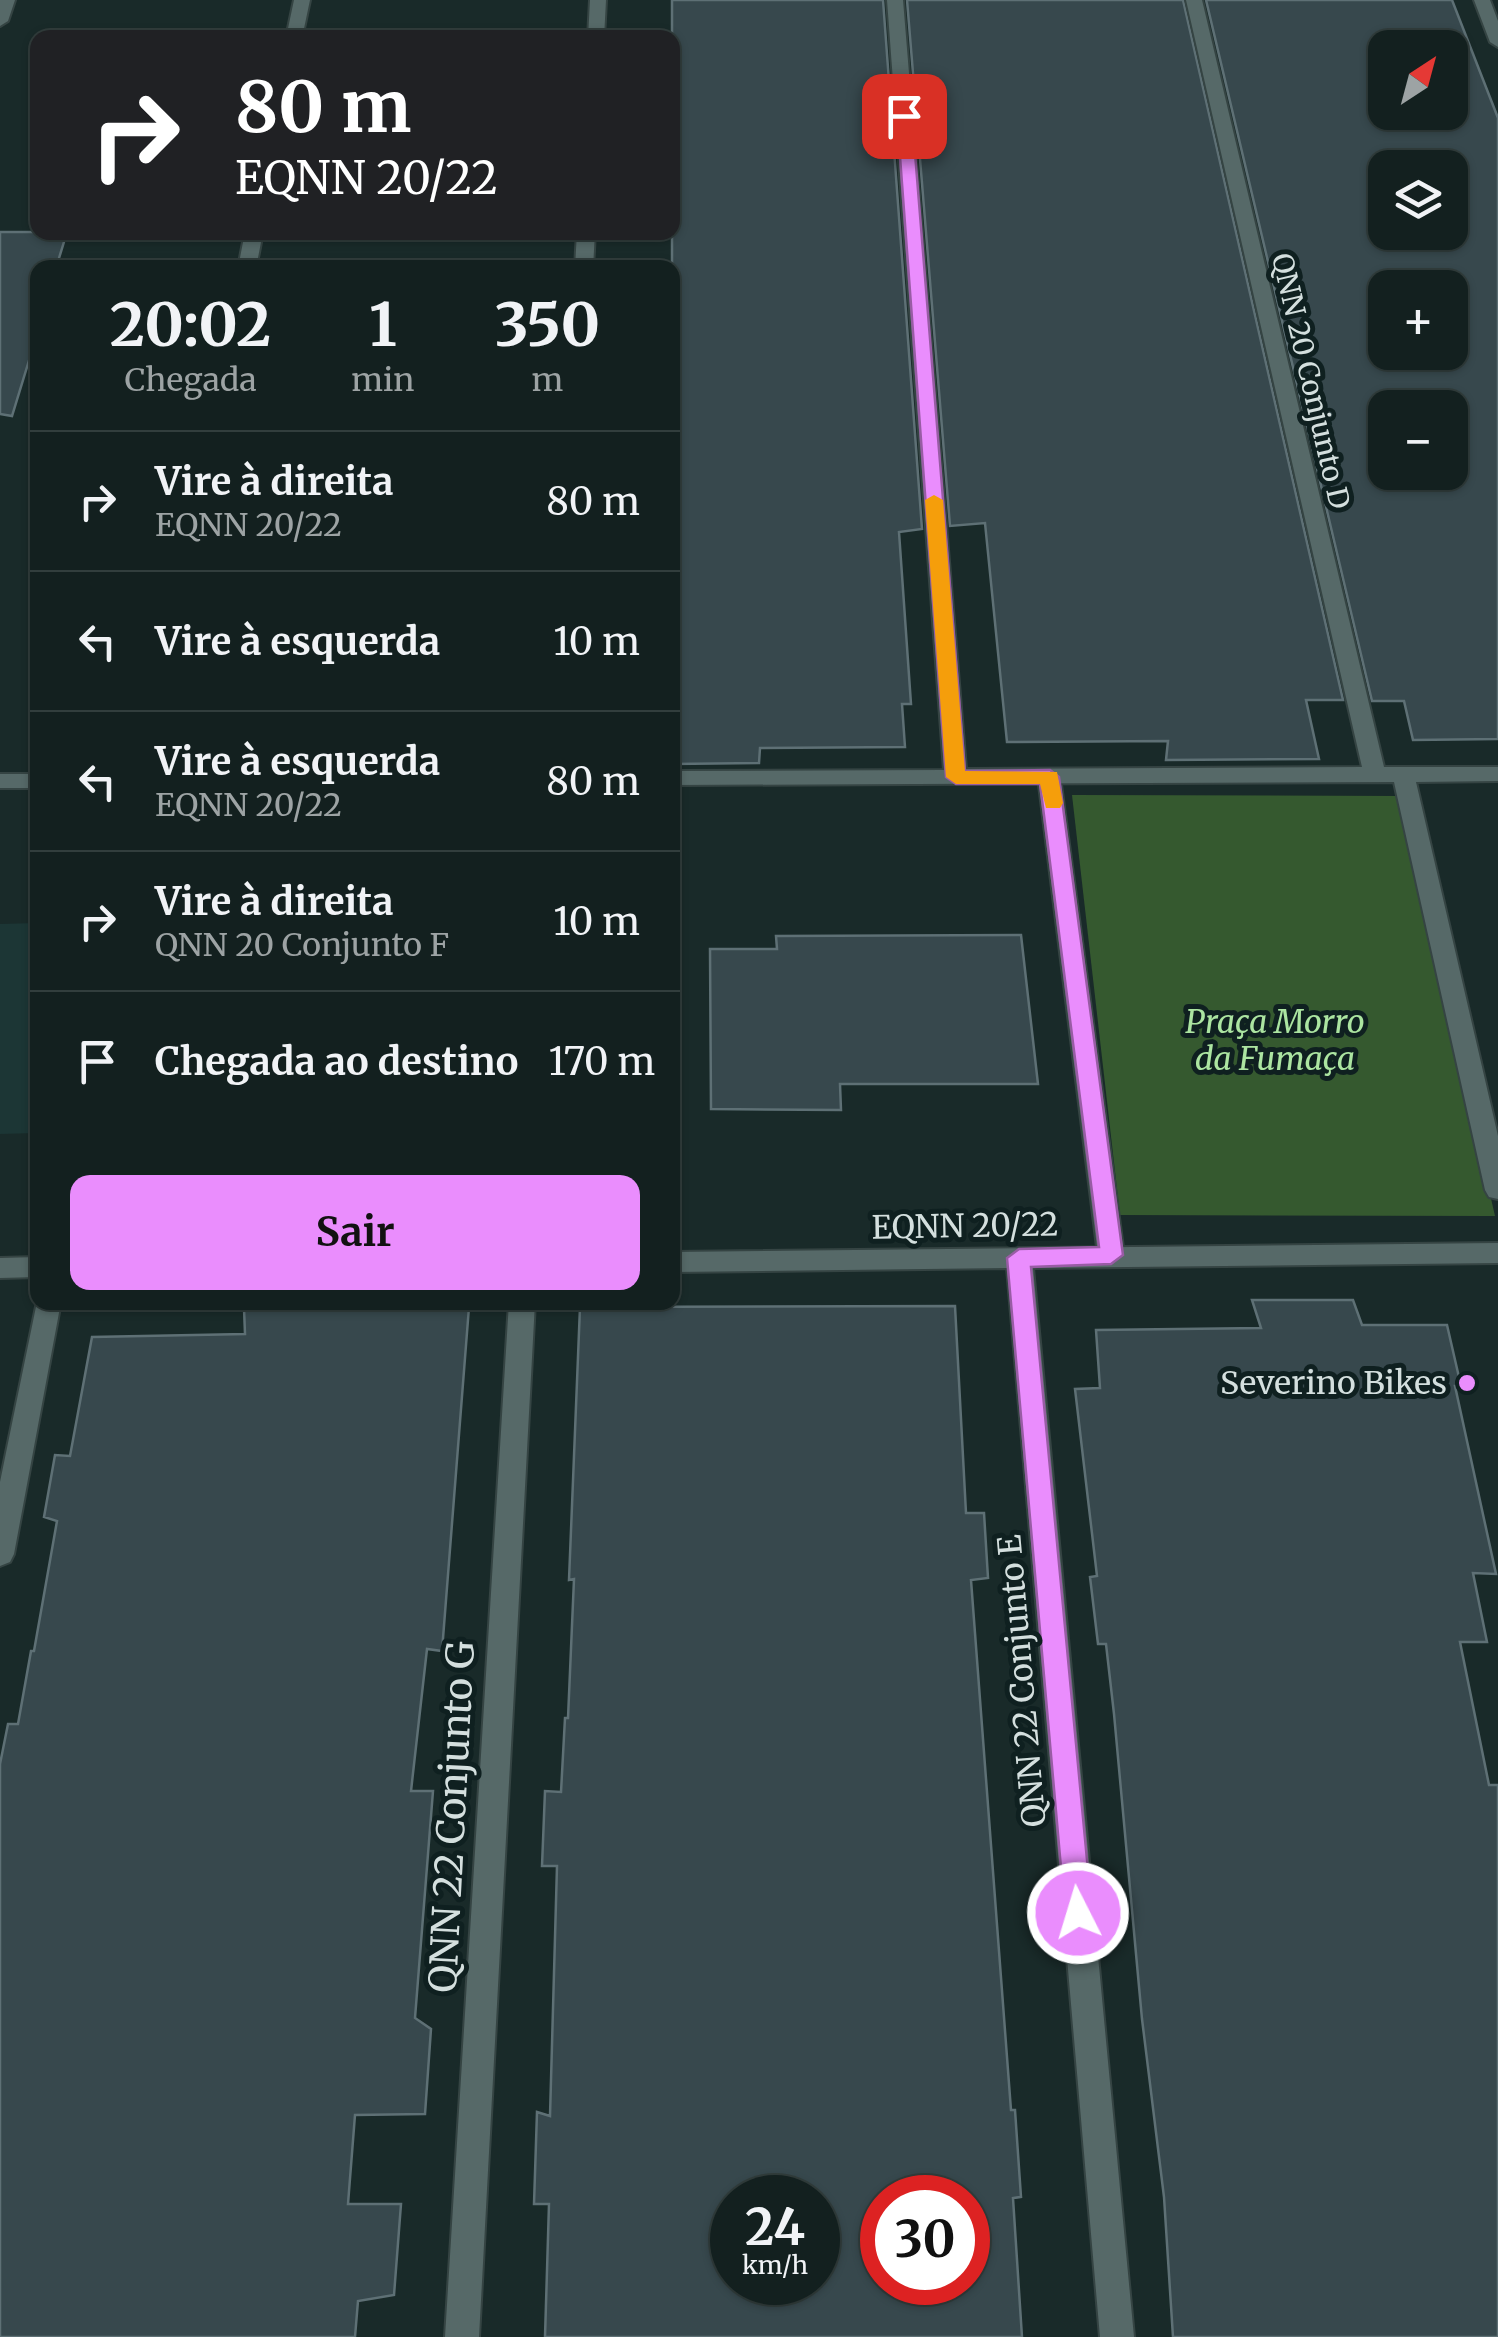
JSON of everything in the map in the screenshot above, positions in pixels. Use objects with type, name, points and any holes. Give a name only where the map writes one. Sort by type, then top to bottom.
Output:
[{"type":"street","points":[[0,21],[7,0]]},
{"type":"street","points":[[296,30],[302,0]]},
{"type":"street","points":[[596,30],[598,0]]},
{"type":"street","points":[[895,0],[956,777]]},
{"type":"street","name":"QNN 20 Conjunto D","points":[[1194,0],[1375,775]]},
{"type":"street","points":[[1482,0],[1498,42]]},
{"type":"street","points":[[680,778],[1498,774]]},
{"type":"street","points":[[1402,775],[1498,1190]]},
{"type":"street","points":[[1050,777],[1111,1255]]},
{"type":"street","points":[[0,781],[30,781]]},
{"type":"street","name":"EQNN 20/22","points":[[680,1262],[1498,1253]]},
{"type":"street","name":"QNN 22 Conjunto E","points":[[1019,1258],[1117,2337]]},
{"type":"street","points":[[0,1268],[30,1267]]},
{"type":"street","points":[[0,1554],[46,1310]]},
{"type":"street","name":"QNN 22 Conjunto G","points":[[462,2337],[522,1310]]},
{"type":"shaded area","points":[[30,923],[30,1133],[0,1134],[0,924]]},
{"type":"green space","name":"Praça Morro da Fumaça","points":[[1072,795],[1399,796],[1495,1216],[1120,1215]]},
{"type":"building","points":[[672,0],[883,0],[922,529],[899,532],[911,704],[902,704],[905,747],[760,748],[759,763],[680,764],[680,260],[672,260],[672,240],[680,240],[680,30],[672,30]]},
{"type":"building","points":[[907,0],[1183,0],[1343,700],[1306,700],[1319,759],[1166,760],[1168,741],[1007,742],[985,523],[950,526]]},
{"type":"building","points":[[1206,0],[1452,0],[1464,30],[1368,30],[1368,130],[1468,130],[1468,41],[1498,118],[1498,739],[1413,740],[1404,701],[1372,701]]},
{"type":"building","points":[[0,232],[30,232],[30,240],[65,240],[58,260],[30,260],[30,357],[12,416],[0,414]]},
{"type":"building","points":[[1021,935],[1038,1084],[840,1084],[841,1110],[711,1109],[710,949],[777,949],[776,936]]},
{"type":"building","points":[[1252,1300],[1353,1300],[1362,1325],[1447,1325],[1461,1386],[1455,1386],[1496,1574],[1473,1573],[1487,1642],[1460,1642],[1489,1785],[1498,1785],[1498,2337],[1173,2337],[1164,2197],[1142,2019],[1106,1644],[1098,1644],[1090,1577],[1097,1576],[1075,1389],[1100,1388],[1096,1330],[1261,1328]]},
{"type":"building","points":[[955,1306],[966,1513],[984,1513],[988,1578],[971,1580],[1021,2197],[1013,2198],[1022,2337],[545,2337],[549,2204],[534,2204],[537,2112],[550,2116],[557,1866],[542,1866],[545,1791],[561,1792],[574,1579],[569,1580],[580,1310]]},
{"type":"building","points":[[244,1310],[469,1310],[442,1651],[427,1649],[411,1791],[433,1791],[415,2018],[431,2029],[425,2114],[355,2115],[348,2204],[401,2204],[394,2295],[358,2301],[355,2337],[0,2337],[0,1764],[8,1724],[18,1724],[34,1651],[57,1521],[44,1517],[55,1455],[70,1456],[92,1337],[245,1334]]},
{"type":"slow traffic","points":[[934,500],[956,777],[1050,777],[1053,803]]},
{"type":"place","name":"Severino Bikes","points":[[1467,1383]]},
{"type":"route","points":[[904,116],[956,777],[1050,777],[1111,1255],[1019,1258],[1078,1913]]}]
